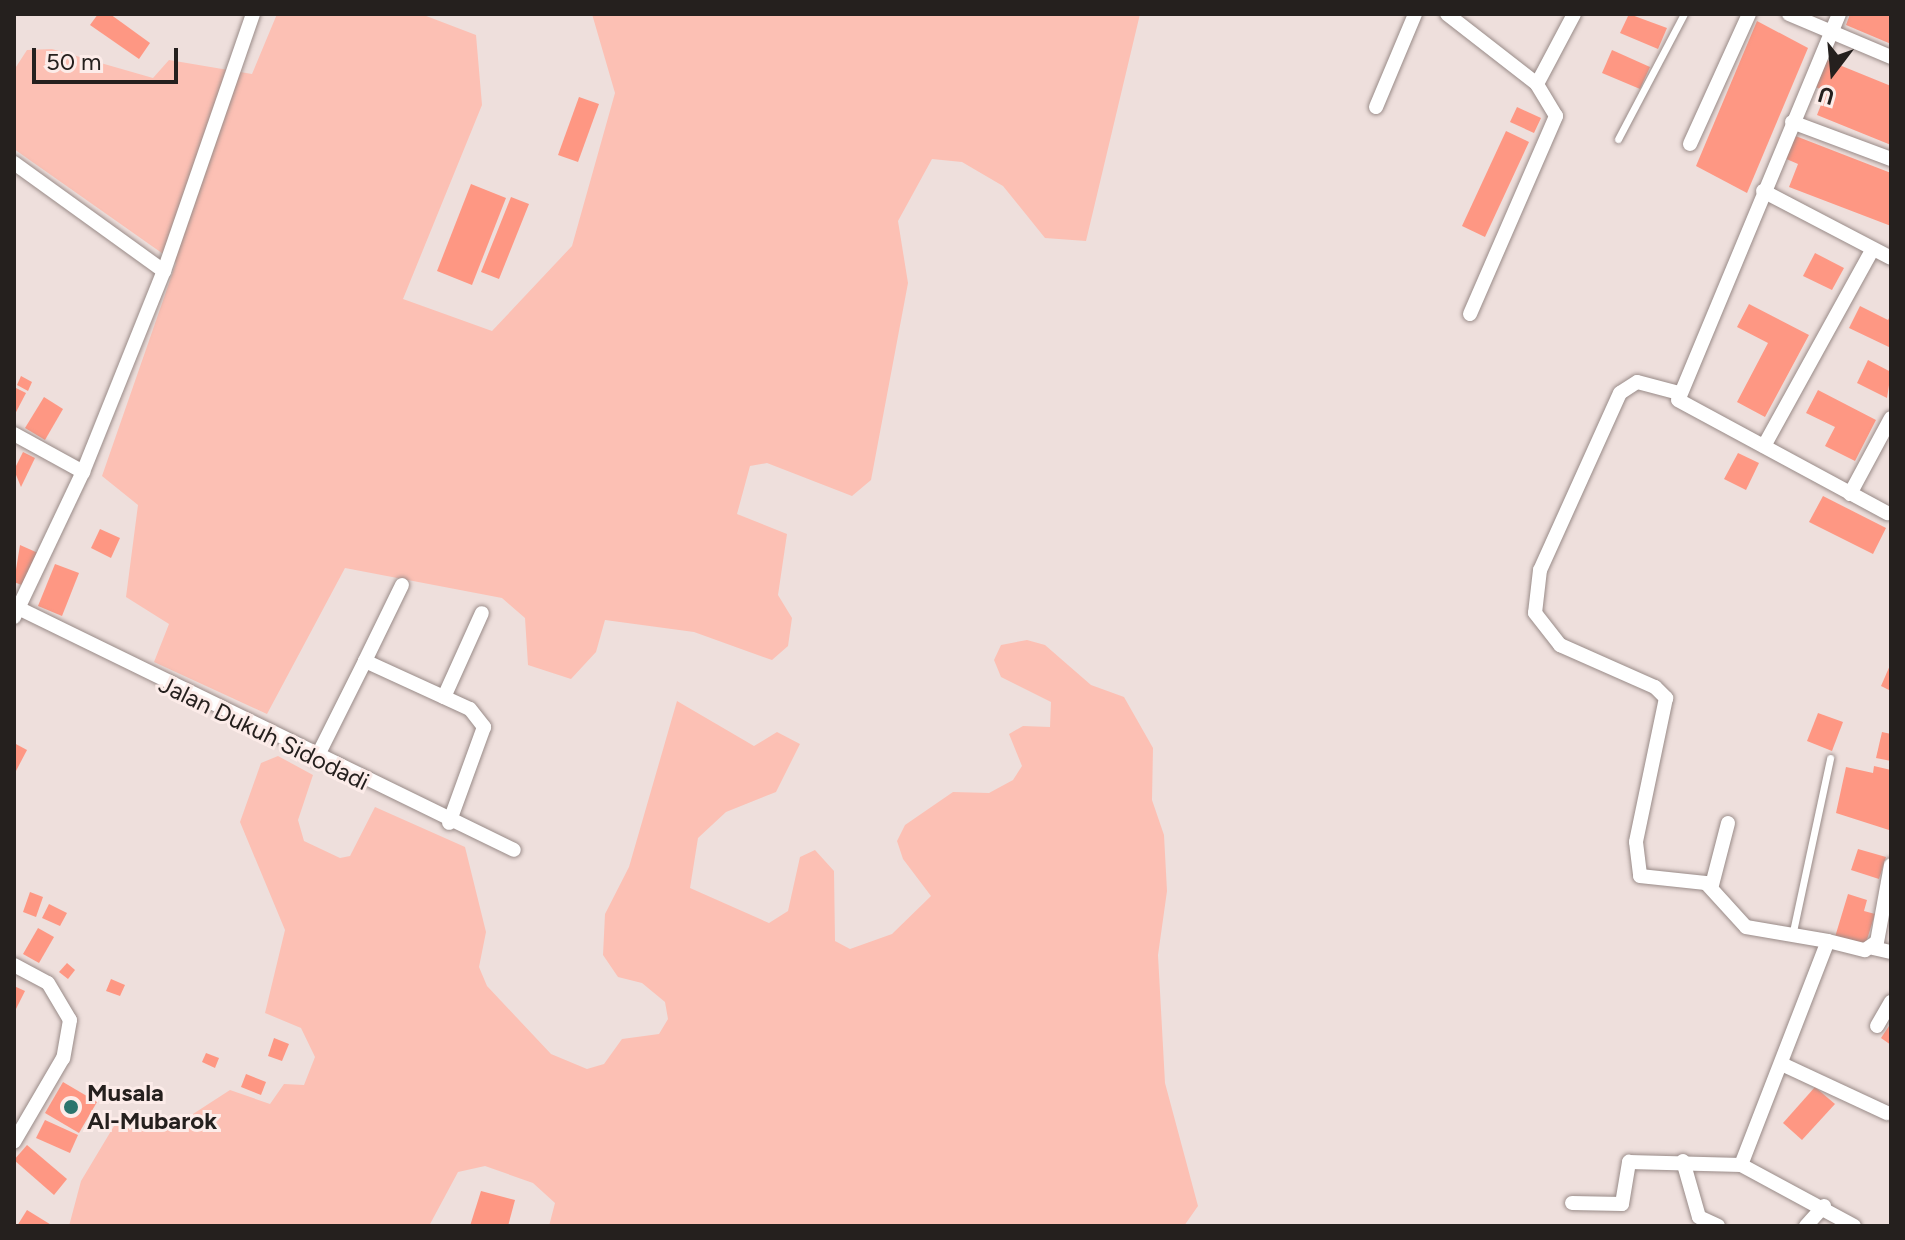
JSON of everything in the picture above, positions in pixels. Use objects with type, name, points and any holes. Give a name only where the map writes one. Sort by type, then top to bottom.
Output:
[{"type":"street","name":"Jalan Dukuh Sidodadi","points":[[253,14],[164,271],[83,472],[15,611],[449,823],[514,850]]},
{"type":"street","points":[[1376,107],[1415,14]]},
{"type":"street","points":[[1447,14],[1537,84],[1556,116],[1470,314]]},
{"type":"street","points":[[1537,84],[1574,14]]},
{"type":"street","points":[[1690,144],[1749,14]]},
{"type":"street","points":[[1789,14],[1891,57]]},
{"type":"street","points":[[1839,14],[1679,393],[1683,406],[1887,513]]},
{"type":"street","points":[[1792,122],[1891,159]]},
{"type":"street","points":[[14,163],[164,271]]},
{"type":"street","points":[[1763,191],[1891,258]]},
{"type":"street","points":[[1764,446],[1872,250]]},
{"type":"street","points":[[1679,393],[1637,382],[1620,393],[1540,570],[1535,613],[1560,645],[1663,693],[1635,869],[1650,880],[1712,885],[1746,927],[1891,952]]},
{"type":"street","points":[[1850,494],[1891,418]]},
{"type":"street","points":[[14,434],[83,472]]},
{"type":"street","points":[[316,759],[402,585]]},
{"type":"street","points":[[444,697],[482,613]]},
{"type":"street","points":[[365,661],[481,716],[484,727],[449,823]]},
{"type":"street","points":[[1712,885],[1728,823]]},
{"type":"street","points":[[1873,948],[1891,865]]},
{"type":"street","points":[[1741,1165],[1784,1065],[1828,941]]},
{"type":"street","points":[[14,965],[48,983],[70,1020],[63,1058],[20,1124],[14,1142]]},
{"type":"street","points":[[1877,1026],[1891,1002]]},
{"type":"street","points":[[1784,1065],[1887,1113]]},
{"type":"street","points":[[1683,1161],[1699,1217],[1718,1226]]},
{"type":"street","points":[[1572,1203],[1617,1207],[1625,1201],[1629,1162],[1683,1161],[1741,1165],[1824,1206],[1854,1226]]},
{"type":"street","points":[[1806,1226],[1824,1206]]},
{"type":"lane","points":[[1618,139],[1684,14]]},
{"type":"lane","points":[[1792,937],[1830,758]]},
{"type":"shaded area","points":[[277,14],[421,14],[476,35],[482,105],[403,299],[492,331],[572,246],[615,93],[592,14],[1140,14],[1086,241],[1045,238],[1003,186],[962,162],[932,159],[898,221],[908,283],[871,480],[852,496],[767,463],[750,466],[737,514],[787,534],[778,595],[792,618],[788,646],[772,660],[694,632],[605,620],[596,652],[571,679],[528,665],[525,618],[502,598],[345,568],[267,714],[154,662],[169,624],[126,597],[138,505],[102,476],[176,263],[14,149],[14,70],[27,50],[52,49],[153,78],[169,60],[252,74]]},
{"type":"shaded area","points":[[1027,640],[1045,645],[1091,685],[1124,697],[1153,748],[1152,800],[1164,835],[1167,891],[1158,955],[1165,1083],[1198,1206],[1184,1226],[549,1226],[555,1203],[533,1183],[485,1166],[458,1172],[429,1226],[69,1226],[81,1181],[117,1121],[176,1125],[230,1090],[270,1104],[284,1084],[304,1085],[315,1057],[301,1028],[265,1013],[285,930],[240,822],[261,763],[278,756],[313,775],[298,820],[304,841],[340,858],[350,856],[375,807],[465,847],[486,932],[479,967],[487,986],[551,1054],[587,1069],[604,1064],[622,1039],[659,1034],[668,1019],[665,1002],[642,983],[618,977],[603,955],[605,914],[629,867],[677,701],[754,746],[777,732],[800,744],[776,792],[726,812],[698,838],[690,888],[769,923],[788,911],[800,857],[815,850],[834,871],[835,941],[850,949],[892,934],[931,896],[903,859],[897,841],[905,825],[953,792],[989,793],[1013,780],[1022,766],[1009,734],[1023,726],[1050,727],[1051,702],[1001,677],[994,660],[1001,645]]},
{"type":"building","points":[[98,14],[110,14],[150,43],[139,59],[90,25]]},
{"type":"building","points":[[1629,14],[1667,28],[1658,49],[1620,33]]},
{"type":"building","points":[[1850,14],[1891,14],[1891,44],[1846,25]]},
{"type":"building","points":[[1757,21],[1808,48],[1747,193],[1696,166]]},
{"type":"building","points":[[1612,50],[1650,67],[1640,89],[1602,73]]},
{"type":"building","points":[[1827,60],[1891,86],[1891,145],[1817,115],[1826,92],[1816,87]]},
{"type":"building","points":[[579,97],[599,104],[578,162],[558,155]]},
{"type":"building","points":[[1517,107],[1541,118],[1534,133],[1510,122]]},
{"type":"building","points":[[1506,131],[1529,142],[1485,237],[1462,226]]},
{"type":"building","points":[[1793,135],[1891,173],[1891,226],[1789,187],[1798,164],[1784,158]]},
{"type":"building","points":[[471,184],[506,198],[472,285],[437,271]]},
{"type":"building","points":[[511,197],[529,204],[499,279],[481,272]]},
{"type":"building","points":[[1815,253],[1844,268],[1832,290],[1803,276]]},
{"type":"building","points":[[1749,304],[1809,335],[1765,417],[1737,402],[1768,343],[1737,327]]},
{"type":"building","points":[[1860,306],[1888,320],[1891,314],[1891,348],[1849,328]]},
{"type":"building","points":[[1868,360],[1891,372],[1887,398],[1857,383]]},
{"type":"building","points":[[21,376],[32,382],[28,391],[17,385]]},
{"type":"building","points":[[14,387],[26,393],[14,416]]},
{"type":"building","points":[[1818,390],[1876,420],[1855,461],[1825,446],[1835,427],[1806,413]]},
{"type":"building","points":[[44,397],[63,409],[45,440],[25,428]]},
{"type":"building","points":[[23,452],[35,458],[21,487],[14,470]]},
{"type":"building","points":[[1738,453],[1759,463],[1746,490],[1724,479]]},
{"type":"building","points":[[1823,496],[1886,528],[1873,554],[1809,522]]},
{"type":"building","points":[[100,529],[120,538],[111,558],[91,548]]},
{"type":"building","points":[[20,545],[38,553],[24,586],[14,582]]},
{"type":"building","points":[[55,564],[79,573],[62,616],[38,606]]},
{"type":"building","points":[[1891,663],[1891,691],[1881,686]]},
{"type":"building","points":[[1818,713],[1843,722],[1832,751],[1807,741]]},
{"type":"building","points":[[1882,732],[1891,734],[1891,761],[1876,758]]},
{"type":"building","points":[[14,743],[27,750],[16,771],[14,770]]},
{"type":"building","points":[[1874,766],[1891,770],[1889,830],[1836,813],[1846,767],[1873,773]]},
{"type":"building","points":[[1858,849],[1886,857],[1879,879],[1851,870]]},
{"type":"building","points":[[30,892],[43,897],[36,917],[23,912]]},
{"type":"building","points":[[1848,894],[1867,900],[1864,911],[1875,914],[1865,946],[1835,937]]},
{"type":"building","points":[[49,904],[67,913],[60,926],[42,918]]},
{"type":"building","points":[[38,928],[54,937],[39,963],[23,954]]},
{"type":"building","points":[[67,963],[75,970],[68,979],[59,972]]},
{"type":"building","points":[[111,979],[125,985],[120,996],[106,991]]},
{"type":"building","points":[[14,986],[25,991],[14,1013]]},
{"type":"building","points":[[1891,1023],[1891,1045],[1881,1038]]},
{"type":"building","points":[[274,1038],[289,1044],[282,1061],[268,1056]]},
{"type":"building","points":[[206,1053],[219,1058],[215,1068],[202,1062]]},
{"type":"building","points":[[246,1074],[266,1082],[261,1095],[241,1087]]},
{"type":"building","name":"Musala Al-Mubarok","points":[[63,1082],[97,1102],[79,1133],[45,1113]]},
{"type":"building","points":[[1815,1087],[1835,1104],[1802,1140],[1783,1123]]},
{"type":"building","points":[[45,1120],[78,1135],[70,1153],[36,1138]]},
{"type":"building","points":[[27,1145],[67,1179],[54,1195],[14,1160]]},
{"type":"building","points":[[481,1191],[515,1200],[508,1226],[470,1226]]},
{"type":"building","points":[[27,1210],[53,1226],[17,1226]]},
{"type":"place","name":"Musala Al-Mubarok","points":[[71,1107]]}]
